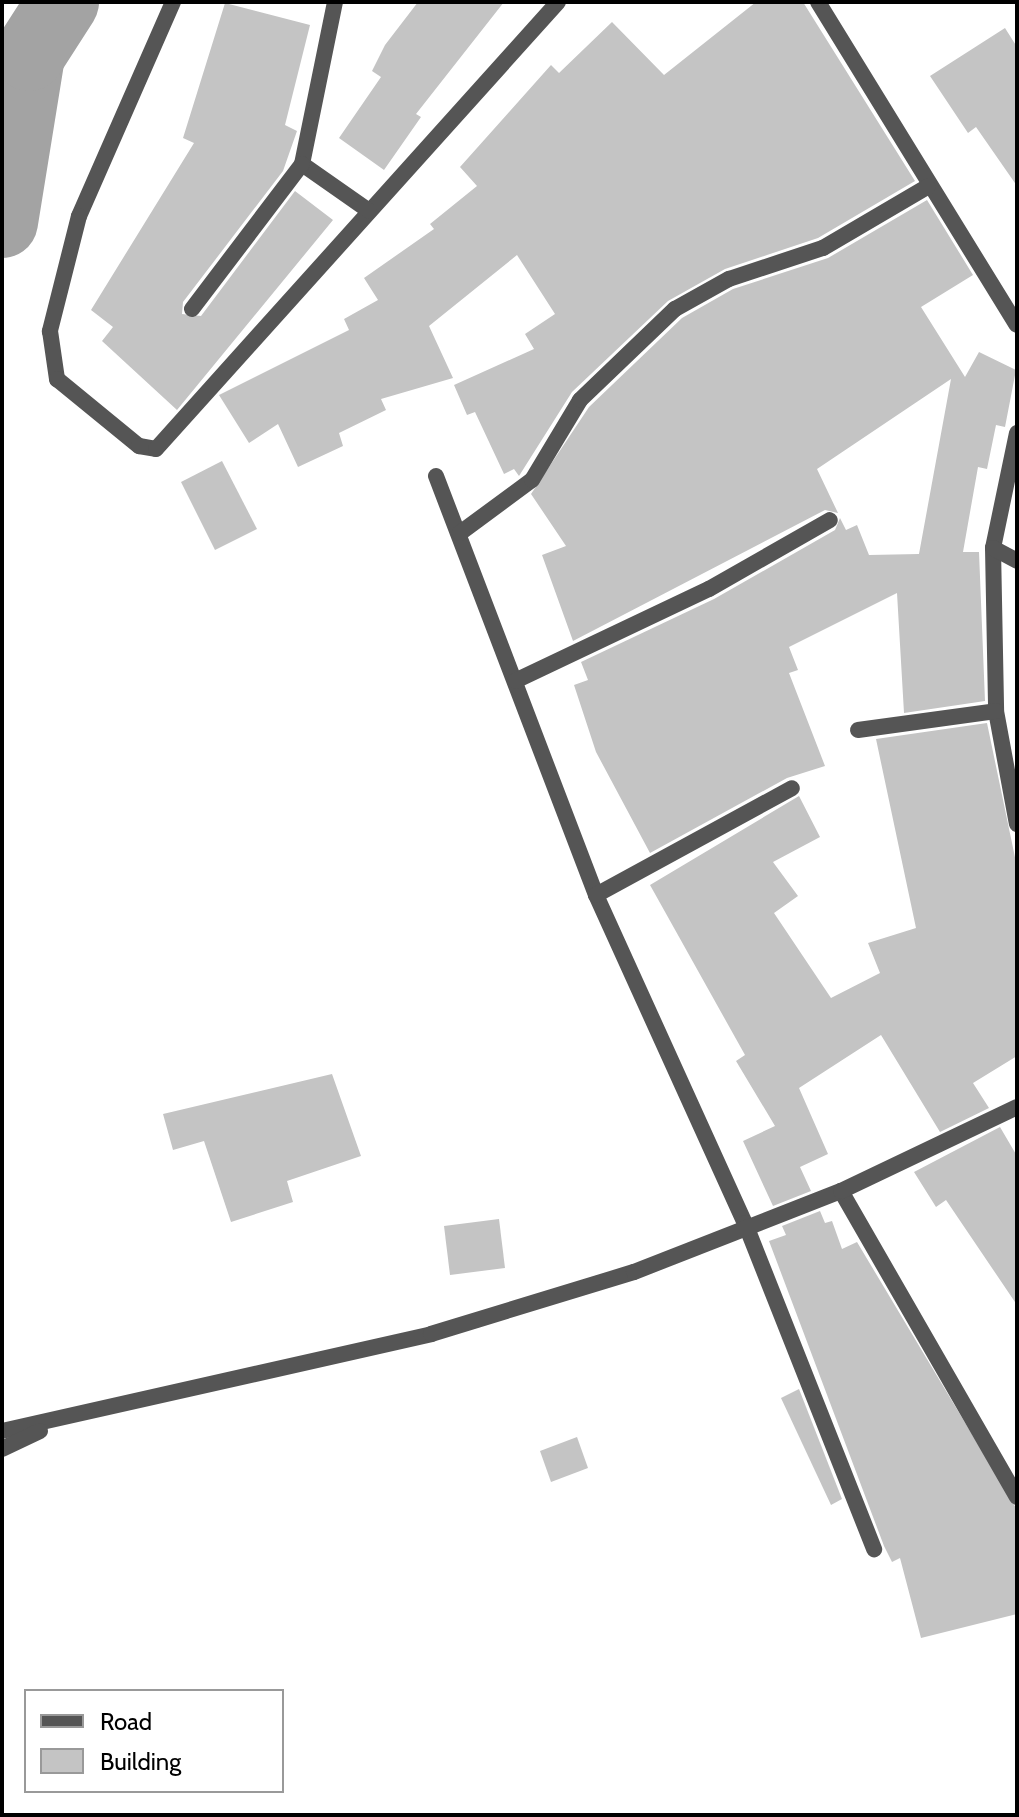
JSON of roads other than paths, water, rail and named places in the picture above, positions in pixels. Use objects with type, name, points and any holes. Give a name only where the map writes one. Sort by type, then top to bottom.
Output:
[{"type":"street","points":[[173,2],[60,272],[50,331],[57,379],[139,446],[156,449],[558,2]]},
{"type":"street","points":[[192,309],[302,164],[335,2]]},
{"type":"street","points":[[818,2],[927,187],[1013,320]]},
{"type":"street","points":[[302,164],[369,211]]},
{"type":"street","points":[[460,533],[532,480],[580,400],[675,309],[729,279],[823,248],[927,187]]},
{"type":"street","points":[[1017,433],[993,548],[996,711],[1017,824]]},
{"type":"street","points":[[436,476],[596,895],[745,1223],[874,1549]]},
{"type":"street","points":[[515,681],[709,589],[830,520]]},
{"type":"street","points":[[993,548],[1017,561]]},
{"type":"street","points":[[858,730],[996,711]]},
{"type":"street","points":[[596,895],[792,788]]},
{"type":"street","points":[[2,1431],[59,1422],[431,1334],[634,1272],[745,1223],[846,1188],[878,1170],[1017,1107]]},
{"type":"street","points":[[846,1188],[1017,1497]]},
{"type":"street","points":[[2,1449],[59,1422]]},
{"type":"waterway","points":[[2,222],[29,55],[63,2]]}]
